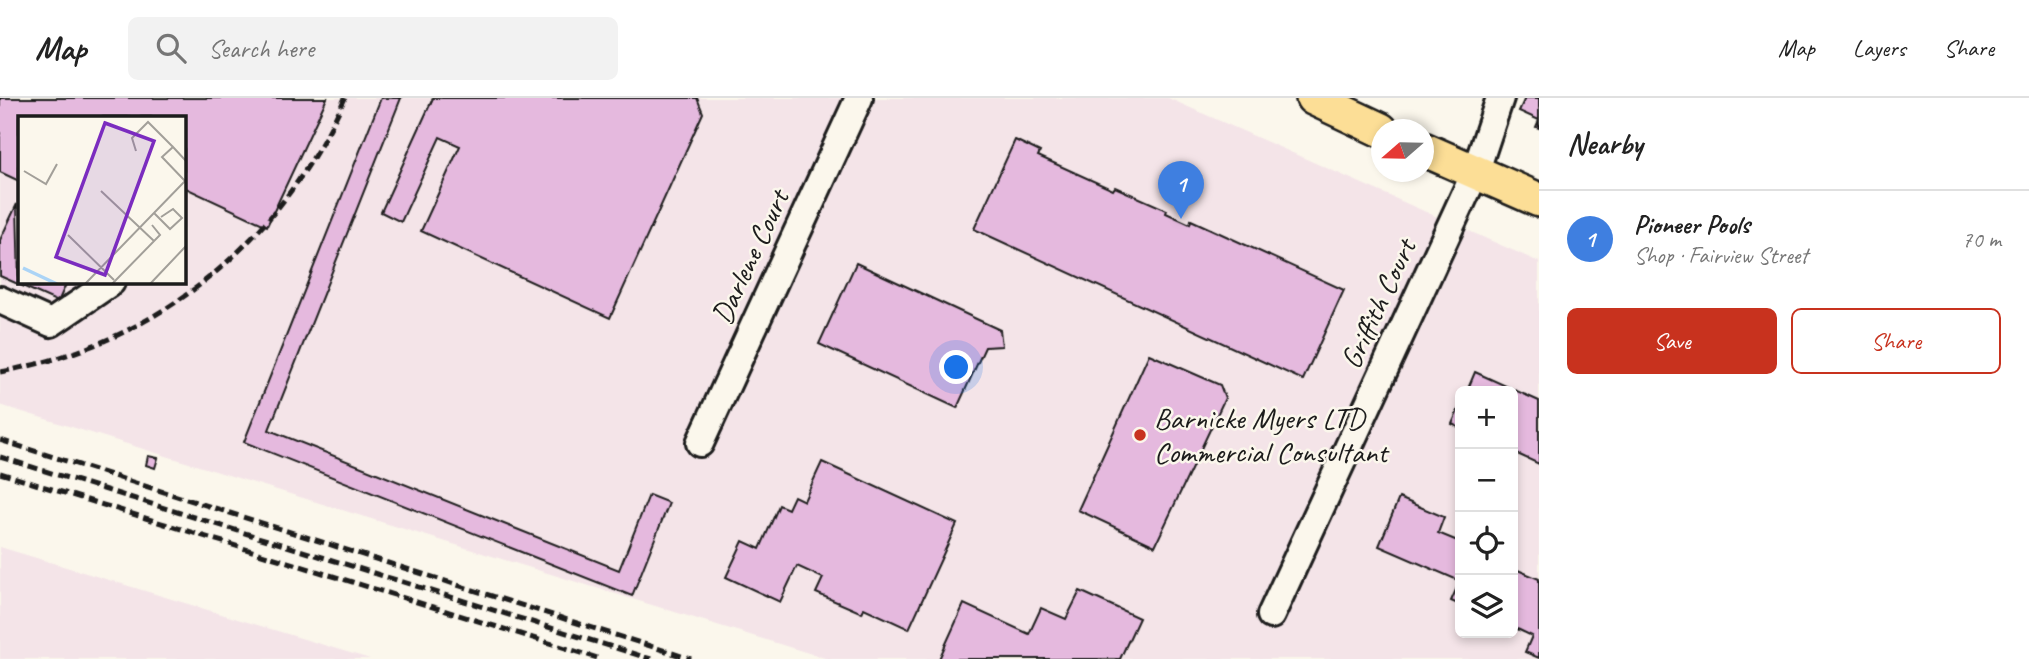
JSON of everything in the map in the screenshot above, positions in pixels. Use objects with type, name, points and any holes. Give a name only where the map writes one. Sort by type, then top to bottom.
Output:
[{"type":"main road","points":[[1313,98],[1371,125]]},
{"type":"main road","points":[[1434,154],[1539,200]]},
{"type":"street","name":"Darlene Court","points":[[701,443],[859,98]]},
{"type":"street","name":"Griffith Court","points":[[1271,615],[1475,173],[1500,98]]},
{"type":"street","points":[[0,299],[51,323],[108,284]]},
{"type":"shaded area","points":[[0,98],[1168,98],[1539,262],[1539,659],[828,659],[0,405]]},
{"type":"shaded area","points":[[0,547],[370,659],[0,659]]},
{"type":"building","points":[[0,98],[327,98],[267,226],[186,188],[186,116],[18,116],[18,181],[0,172]]},
{"type":"building","points":[[381,98],[401,98],[269,430],[619,570],[649,495],[669,503],[632,596],[244,442]]},
{"type":"building","points":[[433,98],[697,98],[703,113],[610,318],[421,231],[460,146],[440,137],[401,222],[381,212]]},
{"type":"building","points":[[1525,98],[1539,98],[1539,120],[1519,111]]},
{"type":"building","points":[[1015,140],[1040,152],[1038,156],[1113,190],[1115,187],[1167,210],[1166,213],[1190,224],[1191,220],[1344,290],[1303,380],[974,229]]},
{"type":"building","points":[[17,204],[18,284],[66,284],[58,302],[0,276],[0,240]]},
{"type":"building","points":[[856,263],[1000,330],[1002,346],[985,347],[957,408],[819,344]]},
{"type":"building","points":[[1149,354],[1220,385],[1225,398],[1155,546],[1078,510]]},
{"type":"building","points":[[1475,372],[1506,386],[1469,386]]},
{"type":"building","points":[[1518,391],[1539,401],[1539,464],[1518,454]]},
{"type":"building","points":[[148,456],[158,458],[155,468],[146,465]]},
{"type":"building","points":[[822,462],[957,524],[909,629],[864,608],[862,613],[816,593],[823,578],[797,566],[780,602],[726,577],[743,541],[760,549],[779,505],[788,509],[794,496],[804,501]]},
{"type":"building","points":[[1399,498],[1444,517],[1438,533],[1455,540],[1455,579],[1379,546]]},
{"type":"building","points":[[1518,570],[1539,579],[1539,658],[1525,652],[1532,636],[1518,629]]},
{"type":"building","points":[[1080,591],[1139,618],[1120,659],[939,659],[964,604],[1029,634],[1041,608],[1066,619]]},
{"type":"railway","points":[[0,372],[58,358],[112,337],[162,311],[207,279],[249,241],[285,198],[318,151],[345,98]]},
{"type":"railway","points":[[0,440],[691,659]]},
{"type":"railway","points":[[0,457],[651,659]]},
{"type":"railway","points":[[0,473],[601,659]]},
{"type":"place","name":"Pioneer Pools","points":[[1181,219]]},
{"type":"place","name":"Barnicke Myers LTD Commercial Consultant","points":[[1140,435]]}]
